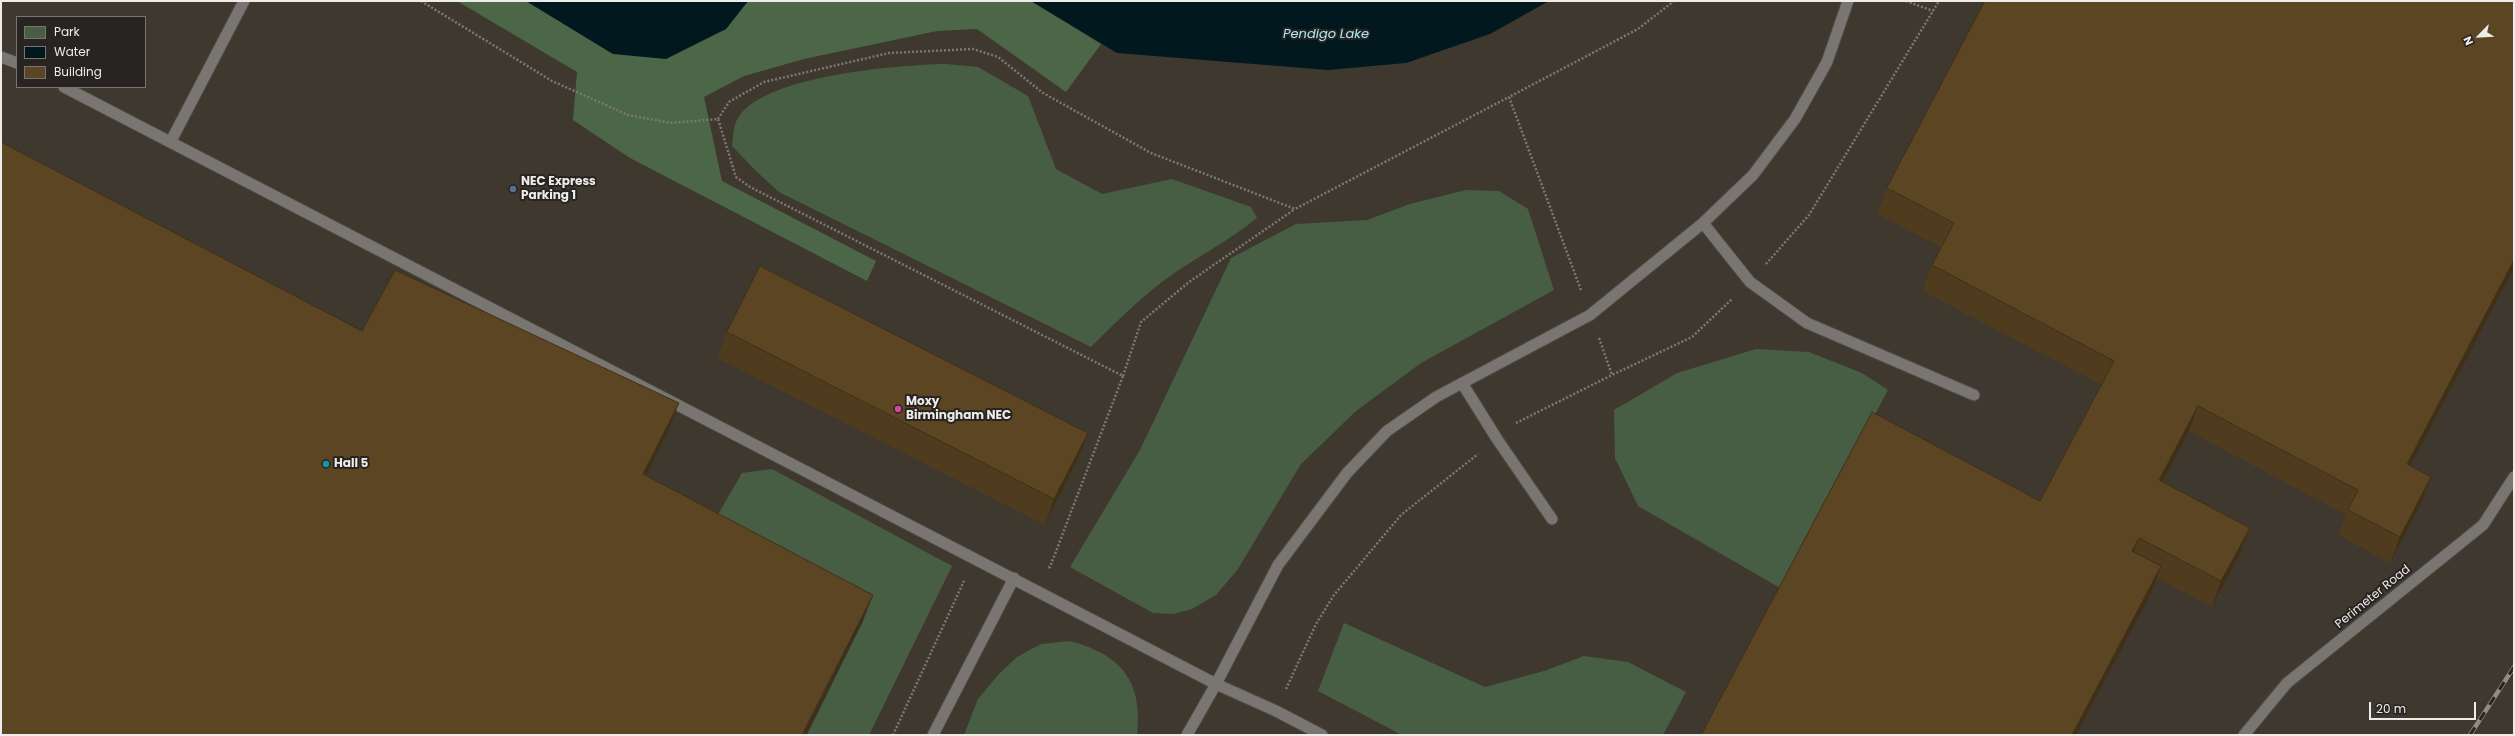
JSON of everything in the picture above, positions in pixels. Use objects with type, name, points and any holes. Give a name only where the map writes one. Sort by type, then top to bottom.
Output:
[{"type":"lane","points":[[171,141],[244,1]]},
{"type":"lane","points":[[1187,735],[1216,684],[1278,566],[1347,473],[1387,431],[1436,396],[1590,315],[1703,223],[1753,175],[1795,119],[1826,62],[1848,1]]},
{"type":"lane","points":[[1,57],[16,63]]},
{"type":"lane","points":[[66,88],[171,141],[272,196],[975,557],[1216,684],[1276,711],[1322,735]]},
{"type":"lane","points":[[1703,223],[1750,282],[1807,323],[1974,395]]},
{"type":"lane","points":[[1462,383],[1497,439],[1552,519]]},
{"type":"lane","name":"Perimeter Road","points":[[2244,735],[2287,683],[2483,525],[2514,477]]},
{"type":"lane","points":[[933,735],[1014,578]]},
{"type":"path","points":[[421,1],[552,81],[628,115],[671,123],[718,119]]},
{"type":"path","points":[[1014,578],[1050,567],[1123,376],[1141,322],[1189,282],[1295,209],[1638,29],[1674,1]]},
{"type":"path","points":[[1906,1],[1933,11]]},
{"type":"path","points":[[1276,711],[1316,624],[1334,595],[1401,515],[1521,420],[1692,337],[1750,282],[1809,215],[1939,1]]},
{"type":"path","points":[[718,119],[729,102],[764,82],[889,53],[973,49],[998,57],[1043,93],[1151,153],[1295,209]]},
{"type":"path","points":[[1509,97],[1612,375]]},
{"type":"path","points":[[718,119],[736,177],[750,187],[1123,376]]},
{"type":"path","points":[[893,735],[975,557]]},
{"type":"shaded area","points":[[1,1],[2514,1],[2514,735],[1,735]]},
{"type":"green space","points":[[457,1],[526,1],[613,54],[726,29],[748,1],[1031,1],[1101,44],[1066,92],[977,29],[937,31],[804,59],[744,76],[704,97],[722,181],[876,261],[867,281],[630,158],[573,120],[577,72]]},
{"type":"green space","points":[[946,64],[978,67],[1028,96],[1056,169],[1102,194],[1172,179],[1251,207],[1257,218],[1166,279],[1127,312],[1091,347],[779,192],[732,146],[736,122],[749,106],[771,93],[799,83],[865,70]]},
{"type":"green space","points":[[1466,190],[1499,191],[1528,209],[1554,290],[1421,363],[1356,411],[1301,464],[1238,569],[1216,595],[1192,609],[1173,614],[1153,613],[1070,567],[1140,450],[1231,258],[1296,224],[1367,220],[1410,204]]},
{"type":"green space","points":[[1756,349],[1809,352],[1862,373],[1888,390],[1782,589],[1638,506],[1615,458],[1614,410],[1677,373]]},
{"type":"green space","points":[[772,469],[952,566],[869,735],[807,735],[863,621],[705,537],[742,473]]},
{"type":"green space","points":[[1344,623],[1485,687],[1544,671],[1584,656],[1628,662],[1686,692],[1663,735],[1402,735],[1318,691]]},
{"type":"green space","points":[[1070,641],[1103,654],[1115,662],[1125,673],[1132,685],[1136,699],[1138,716],[1137,735],[964,735],[978,699],[998,675],[1017,657],[1041,644]]},
{"type":"water","points":[[526,1],[748,1],[726,29],[666,59],[613,54]]},
{"type":"water","name":"Pendigo Lake","points":[[1031,1],[1549,1],[1490,34],[1406,63],[1328,70],[1117,53]]},
{"type":"building","points":[[1985,1],[2514,1],[2514,260],[2407,464],[2431,477],[2400,537],[2348,510],[2358,490],[2198,406],[2159,480],[2250,528],[2221,581],[2139,538],[2132,551],[2161,566],[2072,735],[1701,735],[1872,412],[2040,501],[2114,361],[1932,265],[1954,223],[1887,188]]},
{"type":"building","name":"Hall 5","points":[[1,142],[362,331],[395,270],[679,403],[643,474],[873,595],[802,735],[1,735]]},
{"type":"building","name":"Moxy Birmingham NEC","points":[[760,266],[1088,433],[1054,499],[727,332]]},
{"type":"railway","points":[[2470,735],[2514,667]]},
{"type":"place","name":"NEC Express Parking 1","points":[[513,189]]},
{"type":"place","name":"Moxy Birmingham NEC","points":[[898,409]]},
{"type":"place","name":"Hall 5","points":[[326,464]]}]
